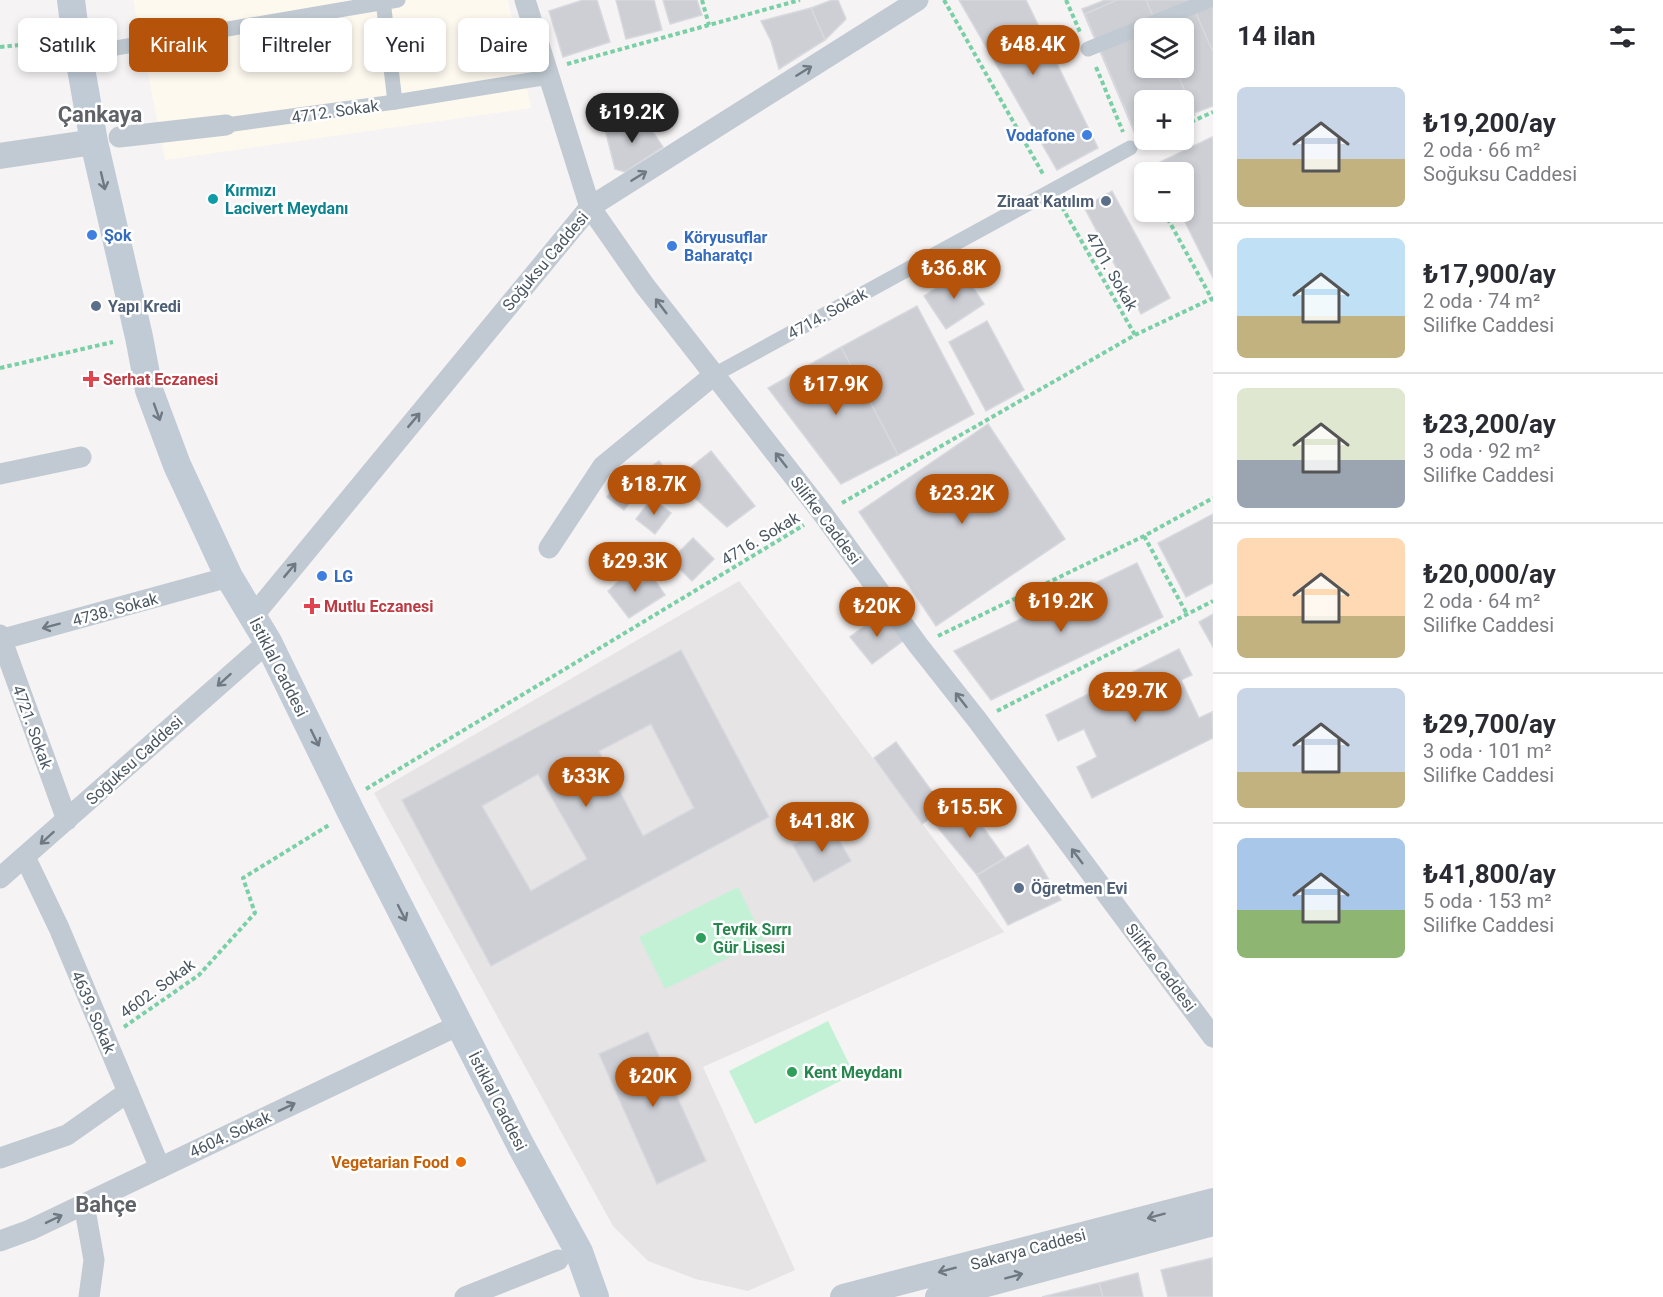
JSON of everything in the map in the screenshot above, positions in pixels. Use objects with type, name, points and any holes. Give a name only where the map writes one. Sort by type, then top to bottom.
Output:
[{"type":"main road","name":"İstiklal Caddesi","points":[[71,0],[73,18]]},
{"type":"main road","name":"İstiklal Caddesi","points":[[85,72],[107,139],[139,337],[150,390],[177,465],[229,577],[268,642],[354,803],[459,1025],[579,1252],[595,1297]]},
{"type":"street","name":"Silifke Caddesi","points":[[525,0],[590,207],[645,286],[823,514],[918,645],[978,721],[1213,1037]]},
{"type":"street","name":"Soğuksu Caddesi","points":[[253,616],[590,207],[918,0]]},
{"type":"street","points":[[1088,49],[1210,0]]},
{"type":"street","points":[[117,48],[388,1],[395,102]]},
{"type":"street","name":"4712. Sokak","points":[[107,139],[395,102],[547,74]]},
{"type":"street","points":[[0,156],[107,139]]},
{"type":"street","name":"4714. Sokak","points":[[549,548],[603,466],[714,375],[1130,148]]},
{"type":"street","points":[[0,474],[81,457]]},
{"type":"street","name":"4738. Sokak","points":[[0,638],[229,577]]},
{"type":"street","name":"4721. Sokak","points":[[0,638],[67,820]]},
{"type":"street","name":"Soğuksu Caddesi","points":[[0,878],[268,642]]},
{"type":"street","name":"4639. Sokak","points":[[26,857],[59,928],[160,1168]]},
{"type":"street","name":"4604. Sokak","points":[[0,1241],[30,1230],[459,1025]]},
{"type":"street","points":[[0,1158],[67,1135],[128,1092]]},
{"type":"street","points":[[84,1204],[94,1260],[89,1297]]},
{"type":"street","name":"Sakarya Caddesi","points":[[843,1297],[1212,1216]]},
{"type":"street","name":"Sakarya Caddesi","points":[[938,1297],[1212,1216]]},
{"type":"street","points":[[465,1297],[558,1260]]},
{"type":"path","points":[[702,0],[710,25]]},
{"type":"path","points":[[547,74],[800,0]]},
{"type":"path","name":"4701. Sokak","points":[[944,0],[1135,335]]},
{"type":"path","points":[[1066,0],[1137,162]]},
{"type":"path","points":[[0,47],[18,45]]},
{"type":"path","points":[[1194,121],[1213,112]]},
{"type":"path","points":[[1170,222],[1213,299]]},
{"type":"path","name":"4716. Sokak","points":[[354,803],[823,514],[1135,335],[1213,299]]},
{"type":"path","points":[[0,368],[139,337]]},
{"type":"path","points":[[918,645],[1144,536],[1213,498]]},
{"type":"path","points":[[1144,536],[1187,614]]},
{"type":"path","points":[[978,721],[1213,601]]},
{"type":"path","name":"4602. Sokak","points":[[106,1040],[199,975],[255,913],[243,878],[354,803]]},
{"type":"shaded area","points":[[133,0],[508,0],[512,18],[458,18],[458,72],[523,72],[531,108],[165,160],[147,72],[228,72],[228,18],[137,18]]},
{"type":"shaded area","points":[[739,581],[1004,932],[703,1067],[795,1270],[748,1291],[696,1279],[648,1261],[613,1226],[374,793]]},
{"type":"green space","name":"Tevfik Sırrı Gür Lisesi","points":[[738,887],[764,940],[665,989],[639,937]]},
{"type":"green space","name":"Kent Meydanı","points":[[828,1021],[854,1074],[755,1124],[729,1071]]},
{"type":"building","points":[[583,0],[597,0],[610,42],[563,57],[549,11]]},
{"type":"building","points":[[616,0],[654,0],[662,30],[626,39]]},
{"type":"building","points":[[663,0],[697,0],[702,15],[670,24]]},
{"type":"building","points":[[838,0],[846,19],[825,40],[811,8]]},
{"type":"building","points":[[959,0],[1026,0],[1098,148],[1057,170]]},
{"type":"building","points":[[1105,0],[1213,0],[1213,106],[1194,113],[1194,90],[1134,90],[1134,131],[1082,9]]},
{"type":"building","points":[[1117,0],[1146,0],[1154,18],[1134,18],[1134,78],[1179,78],[1184,90],[1134,90],[1134,130],[1085,14]]},
{"type":"building","points":[[1213,3],[1213,52],[1195,11]]},
{"type":"building","points":[[811,8],[825,40],[779,69],[771,41],[761,21]]},
{"type":"building","points":[[643,117],[663,147],[625,172],[615,169],[606,133]]},
{"type":"building","points":[[1212,137],[1213,278],[1185,222],[1194,222],[1194,162],[1160,162],[1185,150],[1194,150],[1194,146]]},
{"type":"building","points":[[1112,191],[1170,298],[1141,314],[1084,207]]},
{"type":"building","points":[[962,271],[984,304],[946,329],[924,296]]},
{"type":"building","points":[[917,306],[974,414],[898,455],[841,347]]},
{"type":"building","points":[[987,321],[1024,390],[986,411],[949,342]]},
{"type":"building","points":[[841,347],[898,455],[841,484],[768,388]]},
{"type":"building","points":[[988,424],[1065,539],[936,626],[859,512]]},
{"type":"building","points":[[711,451],[755,506],[727,527],[675,480]]},
{"type":"building","points":[[659,461],[672,478],[653,493],[639,475]]},
{"type":"building","points":[[623,474],[641,487],[624,510],[607,497]]},
{"type":"building","points":[[652,498],[671,513],[655,534],[636,519]]},
{"type":"building","points":[[1213,514],[1213,583],[1186,597],[1158,543]]},
{"type":"building","points":[[693,538],[714,559],[692,581],[671,560]]},
{"type":"building","points":[[1137,563],[1163,617],[991,700],[954,651]]},
{"type":"building","points":[[632,569],[641,583],[652,576],[665,595],[629,618],[608,591]]},
{"type":"building","points":[[882,613],[904,640],[872,664],[850,637]]},
{"type":"building","points":[[1213,614],[1213,647],[1199,622]]},
{"type":"building","points":[[1179,649],[1192,675],[1181,680],[1199,718],[1212,712],[1213,738],[1092,798],[1077,767],[1097,757],[1084,729],[1058,741],[1046,715]]},
{"type":"building","points":[[681,650],[769,817],[491,966],[402,800]],"holes":[[[651,724],[694,808],[643,836],[599,751]],[[538,774],[587,859],[531,891],[482,806]]]},
{"type":"building","points":[[896,742],[944,808],[922,824],[874,758]]},
{"type":"building","points":[[965,802],[1005,858],[977,875],[934,823]]},
{"type":"building","points":[[830,824],[851,861],[814,882],[793,845]]},
{"type":"building","name":"Öğretmen Evi","points":[[1028,845],[1061,900],[1008,925],[977,875]]},
{"type":"building","points":[[648,1032],[706,1161],[657,1184],[599,1054]]},
{"type":"building","points":[[1212,1258],[1213,1297],[1168,1297],[1161,1270]]},
{"type":"building","points":[[1138,1273],[1143,1297],[1103,1297],[1099,1283]]},
{"type":"building","points":[[1099,1283],[1103,1297],[1042,1297]]},
{"type":"place","name":"Vodafone","points":[[1087,135]]},
{"type":"place","name":"Kırmızı Lacivert Meydanı","points":[[213,199]]},
{"type":"place","name":"Ziraat Katılım","points":[[1106,201]]},
{"type":"place","name":"Şok","points":[[92,235]]},
{"type":"place","name":"Köryusuflar Baharatçı","points":[[672,246]]},
{"type":"place","name":"Yapı Kredi","points":[[96,306]]},
{"type":"place","name":"Serhat Eczanesi","points":[[91,379]]},
{"type":"place","name":"LG","points":[[322,576]]},
{"type":"place","name":"Mutlu Eczanesi","points":[[312,606]]},
{"type":"place","name":"Öğretmen Evi","points":[[1019,888]]},
{"type":"place","name":"Tevfik Sırrı Gür Lisesi","points":[[701,938]]},
{"type":"place","name":"Kent Meydanı","points":[[792,1072]]},
{"type":"place","name":"Vegetarian Food","points":[[461,1162]]},
{"type":"district","name":"Çankaya","points":[[100,114]]},
{"type":"district","name":"Bahçe","points":[[106,1204]]}]
